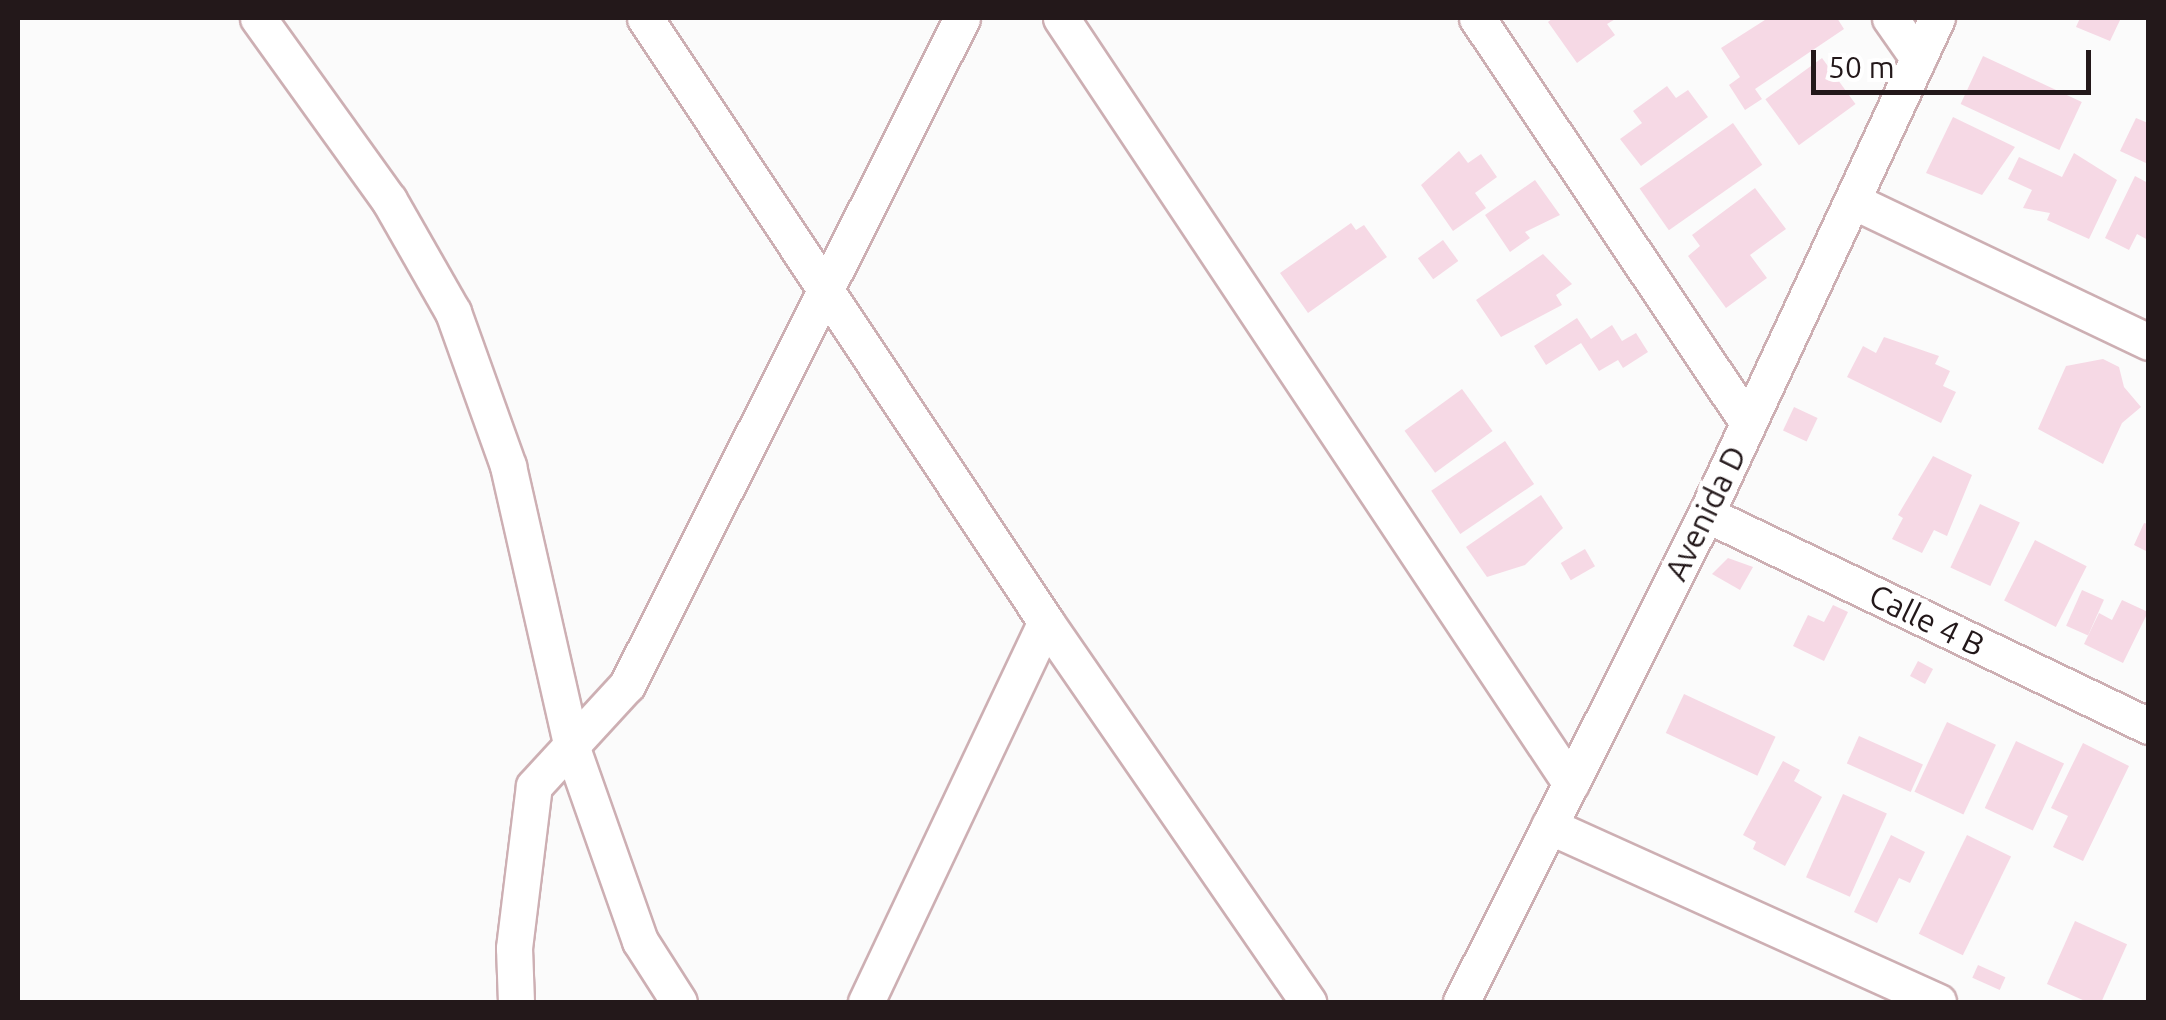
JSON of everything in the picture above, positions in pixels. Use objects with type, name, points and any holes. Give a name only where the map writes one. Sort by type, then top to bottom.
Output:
[{"type":"street","points":[[258,18],[388,200],[454,312],[508,466],[572,748],[640,941],[680,1002]]},
{"type":"street","points":[[644,18],[1046,622],[1308,1002]]},
{"type":"street","points":[[516,1002],[514,948],[528,801],[543,772],[572,748],[626,686],[962,18]]},
{"type":"street","points":[[1061,18],[1570,784]]},
{"type":"street","points":[[1477,18],[1748,422]]},
{"type":"street","points":[[1890,18],[1918,58]]},
{"type":"street","name":"Avenida D","points":[[1461,1002],[1706,514],[1937,18]]},
{"type":"street","points":[[1852,202],[2148,342]]},
{"type":"street","name":"Calle 4 B","points":[[1706,514],[2148,726]]},
{"type":"street","points":[[866,1002],[1046,622]]},
{"type":"street","points":[[1549,826],[1938,1002]]},
{"type":"building","points":[[1553,18],[1617,18],[1607,24],[1615,35],[1577,63],[1548,22]]},
{"type":"building","points":[[1768,18],[1837,18],[1844,29],[1755,89],[1762,99],[1745,110],[1729,85],[1740,77],[1721,48]]},
{"type":"building","points":[[2080,18],[2121,18],[2110,41],[2076,27]]},
{"type":"building","points":[[1983,56],[2082,102],[2059,150],[1961,104]]},
{"type":"building","points":[[1822,58],[1856,104],[1799,145],[1765,99]]},
{"type":"building","points":[[1667,86],[1676,98],[1688,90],[1708,117],[1641,166],[1620,139],[1642,123],[1633,111]]},
{"type":"building","points":[[1953,117],[2015,147],[1982,195],[1926,173]]},
{"type":"building","points":[[2136,118],[2148,123],[2148,164],[2120,151]]},
{"type":"building","points":[[1733,123],[1762,165],[1669,230],[1640,188]]},
{"type":"building","points":[[1459,151],[1468,163],[1481,154],[1497,177],[1475,193],[1486,208],[1453,231],[1421,185]]},
{"type":"building","points":[[2074,153],[2117,180],[2089,239],[2047,220],[2050,213],[2023,208],[2032,190],[2008,179],[2019,157],[2062,177]]},
{"type":"building","points":[[2135,176],[2148,183],[2148,240],[2137,234],[2129,250],[2105,238]]},
{"type":"building","points":[[1535,180],[1560,215],[1525,232],[1530,238],[1510,252],[1485,215]]},
{"type":"building","points":[[1755,188],[1786,229],[1750,255],[1767,278],[1726,308],[1688,256],[1700,246],[1692,235]]},
{"type":"building","points":[[1351,223],[1356,230],[1364,225],[1387,257],[1308,313],[1280,273]]},
{"type":"building","points":[[1443,240],[1458,261],[1433,279],[1418,258]]},
{"type":"building","points":[[1543,254],[1572,284],[1556,295],[1562,305],[1501,337],[1476,300]]},
{"type":"building","points":[[1577,318],[1591,339],[1612,325],[1622,341],[1636,333],[1648,352],[1623,368],[1618,360],[1599,371],[1581,343],[1546,365],[1534,346]]},
{"type":"building","points":[[1884,337],[1939,356],[1935,364],[1950,371],[1943,386],[1956,392],[1941,423],[1847,377],[1863,346],[1876,353]]},
{"type":"building","points":[[2103,359],[2119,367],[2124,387],[2141,407],[2122,423],[2103,464],[2038,429],[2066,366]]},
{"type":"building","points":[[1462,389],[1493,431],[1435,473],[1405,431]]},
{"type":"building","points":[[1794,407],[1818,418],[1807,442],[1783,431]]},
{"type":"building","points":[[1505,441],[1534,484],[1460,534],[1431,491]]},
{"type":"building","points":[[1933,456],[1972,475],[1947,536],[1934,530],[1922,553],[1892,539],[1903,518],[1898,515]]},
{"type":"building","points":[[1541,495],[1563,528],[1525,565],[1487,577],[1466,547]]},
{"type":"building","points":[[1980,504],[2020,523],[1990,586],[1950,567]]},
{"type":"building","points":[[2144,523],[2148,524],[2148,552],[2134,545]]},
{"type":"building","points":[[2035,540],[2087,566],[2056,627],[2004,601]]},
{"type":"building","points":[[1585,549],[1595,566],[1571,580],[1561,563]]},
{"type":"building","points":[[1728,558],[1753,567],[1740,590],[1712,574]]},
{"type":"building","points":[[2082,590],[2104,600],[2088,635],[2066,626]]},
{"type":"building","points":[[2122,600],[2148,612],[2123,663],[2084,644],[2099,613],[2112,620]]},
{"type":"building","points":[[1833,605],[1848,612],[1824,661],[1793,646],[1808,615],[1824,622]]},
{"type":"building","points":[[1918,661],[1933,669],[1925,684],[1910,676]]},
{"type":"building","points":[[1684,694],[1776,737],[1757,776],[1666,733]]},
{"type":"building","points":[[1947,722],[1996,745],[1963,815],[1914,792]]},
{"type":"building","points":[[1859,736],[1923,764],[1911,792],[1847,763]]},
{"type":"building","points":[[2016,741],[2064,763],[2033,830],[1985,808]]},
{"type":"building","points":[[2083,743],[2129,766],[2083,861],[2053,847],[2068,816],[2051,808]]},
{"type":"building","points":[[1783,761],[1800,770],[1794,781],[1822,797],[1785,866],[1753,849],[1756,842],[1743,835]]},
{"type":"building","points":[[1843,794],[1887,814],[1850,897],[1806,877]]},
{"type":"building","points":[[1891,835],[1925,852],[1910,883],[1899,878],[1877,923],[1854,912]]},
{"type":"building","points":[[1967,835],[2011,856],[1963,955],[1919,934]]},
{"type":"building","points":[[2075,921],[2127,944],[2101,1002],[2087,1002],[2047,984]]},
{"type":"building","points":[[1978,965],[2005,977],[2000,990],[1972,978]]}]
